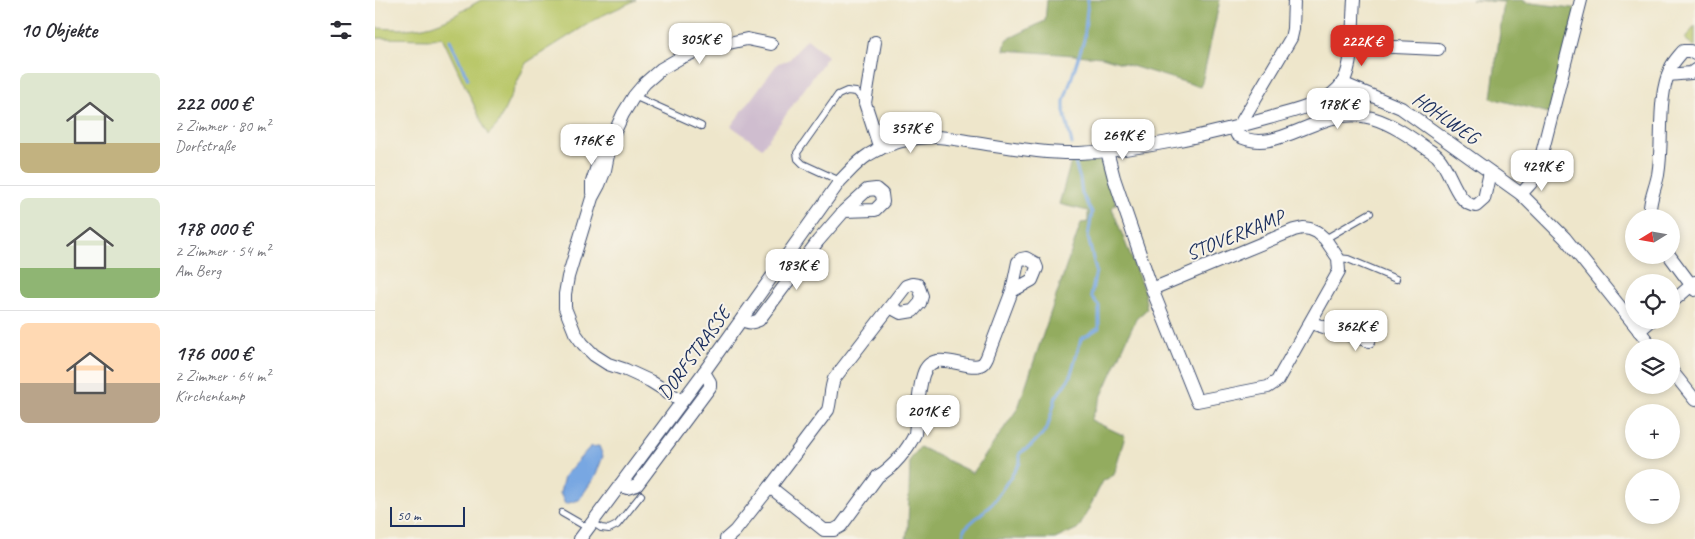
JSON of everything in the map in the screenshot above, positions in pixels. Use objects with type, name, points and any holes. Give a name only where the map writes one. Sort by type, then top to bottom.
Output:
[{"type":"street","points":[[1294,0],[1291,38],[1238,129],[1245,140],[1261,142],[1274,140],[1330,118],[1350,115],[1371,118],[1402,131],[1439,157],[1463,200],[1470,206],[1476,206],[1484,199],[1490,172]]},
{"type":"street","points":[[1342,83],[1349,61],[1354,0]]},
{"type":"street","points":[[1521,194],[1531,183],[1537,172],[1581,0]]},
{"type":"street","points":[[682,401],[650,381],[608,364],[594,355],[583,344],[569,321],[565,308],[568,277],[592,198],[592,182],[602,151],[611,140],[634,96],[645,83],[661,68],[702,49],[747,39],[771,44]]},
{"type":"street","points":[[875,42],[865,103],[880,149]]},
{"type":"street","points":[[1351,45],[1438,50]]},
{"type":"street","points":[[1649,209],[1658,175],[1663,100],[1668,75],[1672,65],[1683,51],[1690,51],[1695,54]]},
{"type":"street","points":[[1668,75],[1695,70]]},
{"type":"street","name":"DORFSTRASSE","points":[[581,539],[704,372],[840,181],[867,156],[880,149],[911,140],[937,137],[1061,153],[1107,151],[1179,140],[1238,129],[1305,108],[1333,92],[1342,83]]},
{"type":"street","name":"HOHLWEG","points":[[1342,83],[1401,108],[1521,194],[1565,238],[1646,339]]},
{"type":"street","points":[[1107,151],[1114,178],[1153,289],[1197,400],[1273,385],[1277,381],[1339,271],[1338,258]]},
{"type":"street","points":[[742,319],[747,323],[759,320],[818,241],[844,211]]},
{"type":"street","name":"STOVERKAMP","points":[[1153,289],[1294,230],[1303,228],[1317,232],[1325,239],[1338,258]]},
{"type":"street","points":[[1676,264],[1694,286],[1680,296]]},
{"type":"street","points":[[770,487],[824,530],[835,530],[841,526],[878,476],[886,472],[912,440],[915,434],[923,374],[929,366],[944,360],[976,365],[982,364],[987,357],[1012,291]]},
{"type":"street","points":[[726,539],[735,531],[770,487],[828,410],[834,378],[890,307]]},
{"type":"street","points":[[1311,323],[1369,341],[1376,321]]},
{"type":"street","points":[[619,485],[627,488],[637,484],[671,439],[710,387],[710,382],[704,372]]},
{"type":"street","points":[[1680,381],[1695,400]]},
{"type":"lane","points":[[840,181],[803,164],[798,159],[797,153],[839,95],[847,91],[856,92],[865,103]]},
{"type":"lane","points":[[634,96],[701,126]]},
{"type":"lane","points":[[1537,172],[1553,162]]},
{"type":"lane","points":[[1325,239],[1370,213]]},
{"type":"lane","points":[[1338,258],[1348,259],[1396,278]]},
{"type":"lane","points":[[562,513],[590,525],[609,529],[617,525],[641,495]]},
{"type":"shaded area","points":[[807,39],[828,56],[762,148],[731,126],[778,63],[789,60]]},
{"type":"green space","points":[[481,0],[636,0],[599,17],[526,63],[498,124],[488,135],[442,37],[432,39],[375,38],[375,28],[408,29],[432,25]]},
{"type":"green space","points":[[1047,0],[1220,0],[1201,87],[1102,57],[1004,50],[1006,40],[1045,21]]},
{"type":"green space","points":[[1472,0],[1524,0],[1524,2],[1580,9],[1553,114],[1491,98],[1504,2]]},
{"type":"green space","points":[[1695,26],[1695,47],[1685,39]]},
{"type":"green space","points":[[1103,161],[1116,204],[1112,208],[1144,291],[1147,309],[1136,319],[1091,420],[1125,436],[1114,475],[1103,481],[1079,528],[1055,539],[906,539],[910,460],[920,447],[973,473],[1018,408],[1081,223],[1088,222],[1088,211],[1059,204],[1071,162]]},
{"type":"water","points":[[599,446],[603,456],[596,475],[579,500],[565,504],[560,493],[564,476],[590,447]]},
{"type":"waterway","points":[[1072,144],[1064,111],[1064,101],[1084,40],[1088,0]]},
{"type":"waterway","points":[[450,40],[468,79]]},
{"type":"waterway","points":[[963,539],[964,529],[992,504],[1020,463],[1020,453],[1031,446],[1047,429],[1056,397],[1070,377],[1081,339],[1099,328],[1099,306],[1091,296],[1096,271],[1088,237],[1092,212],[1082,194],[1075,163]]}]
